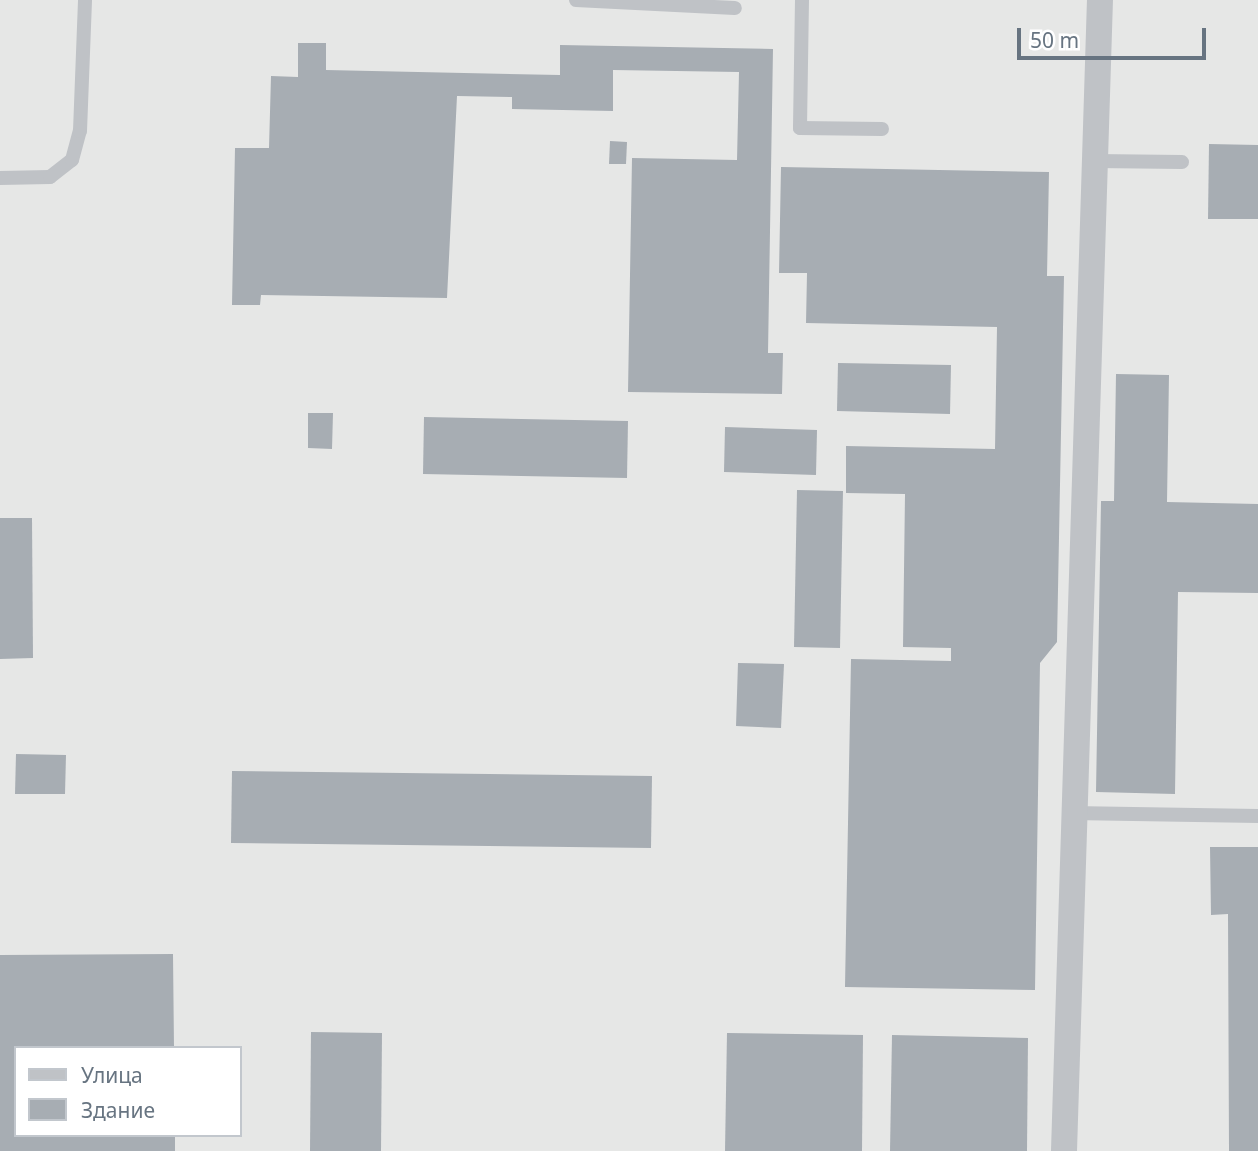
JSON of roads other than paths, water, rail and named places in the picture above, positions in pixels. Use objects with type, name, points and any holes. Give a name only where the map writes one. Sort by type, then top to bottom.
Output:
[{"type":"street","points":[[1064,1151],[1071,813],[1100,0]]},
{"type":"lane","points":[[0,178],[50,177],[72,160],[80,131],[85,0]]},
{"type":"lane","points":[[576,0],[735,8]]},
{"type":"lane","points":[[803,0],[800,128],[882,129]]},
{"type":"lane","points":[[1095,161],[1182,162]]},
{"type":"lane","points":[[1071,813],[1258,816]]}]
